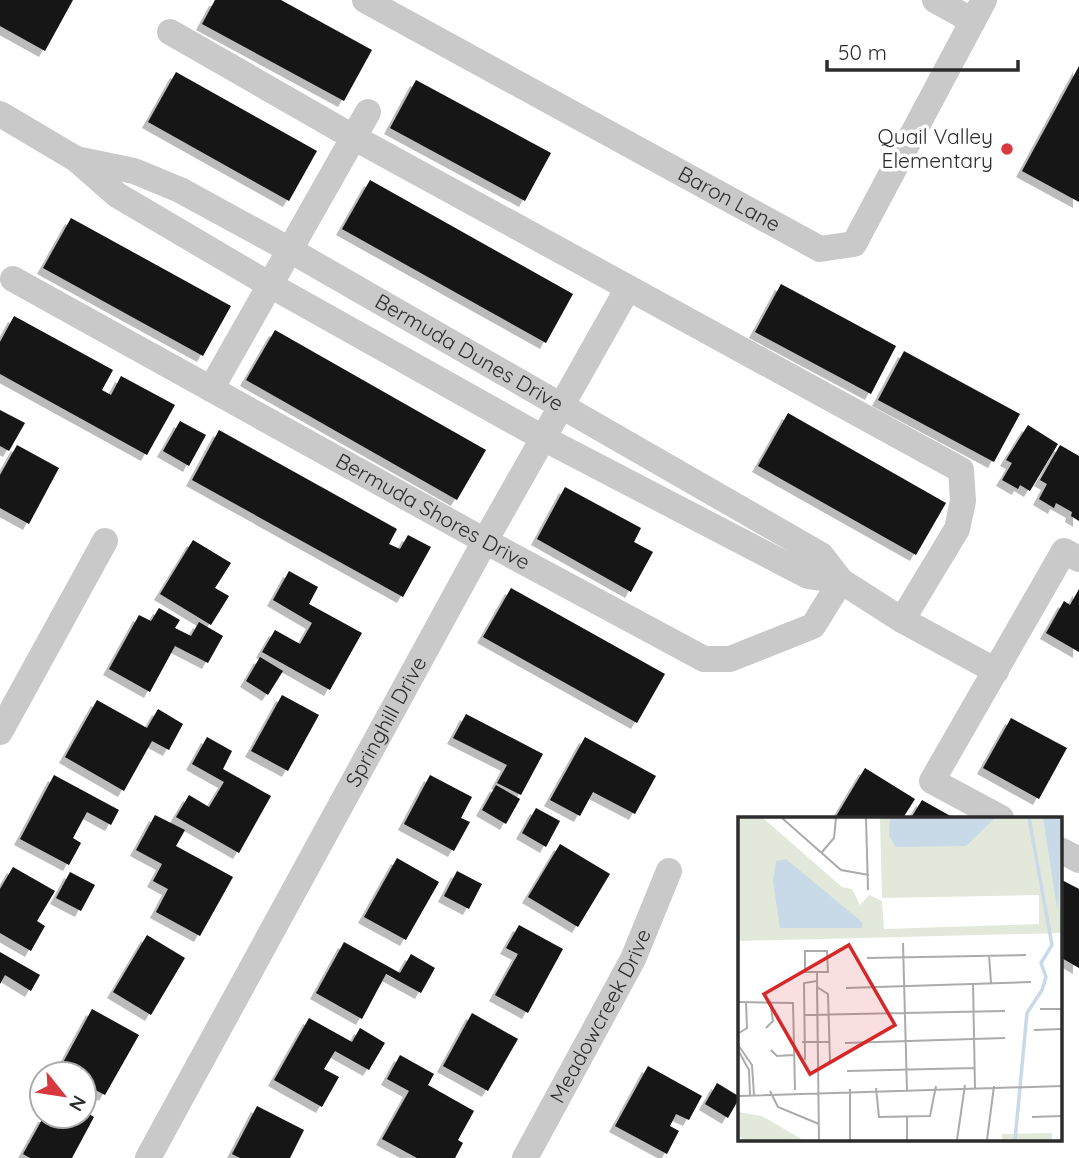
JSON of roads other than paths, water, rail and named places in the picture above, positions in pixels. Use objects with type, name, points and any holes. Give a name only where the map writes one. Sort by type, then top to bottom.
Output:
[{"type":"street","name":"Baron Lane","points":[[365,0],[820,249],[854,244],[979,10]]},
{"type":"street","points":[[935,0],[979,10]]},
{"type":"street","points":[[170,32],[354,137],[961,470],[963,500],[957,529],[902,620]]},
{"type":"street","points":[[211,389],[368,111]]},
{"type":"street","name":"Bermuda Dunes Drive","points":[[0,114],[76,159],[117,195],[270,285],[543,438],[808,576],[841,581]]},
{"type":"street","name":"Bermuda Dunes Drive","points":[[76,159],[134,172],[180,190],[290,250],[821,555],[841,581],[902,620],[996,671]]},
{"type":"street","name":"Bermuda Shores Drive","points":[[13,279],[485,541],[704,659],[730,659],[813,626],[841,581]]},
{"type":"street","name":"Springhill Drive","points":[[148,1158],[560,405],[628,288]]},
{"type":"street","points":[[0,732],[105,541]]},
{"type":"street","points":[[999,817],[932,781],[1064,551],[1079,559]]},
{"type":"street","points":[[1062,851],[1079,860]]},
{"type":"street","name":"Meadowcreek Drive","points":[[525,1158],[634,959],[668,871]]},
{"type":"place","name":"Quail Valley Elementary","points":[[1007,149]]}]
